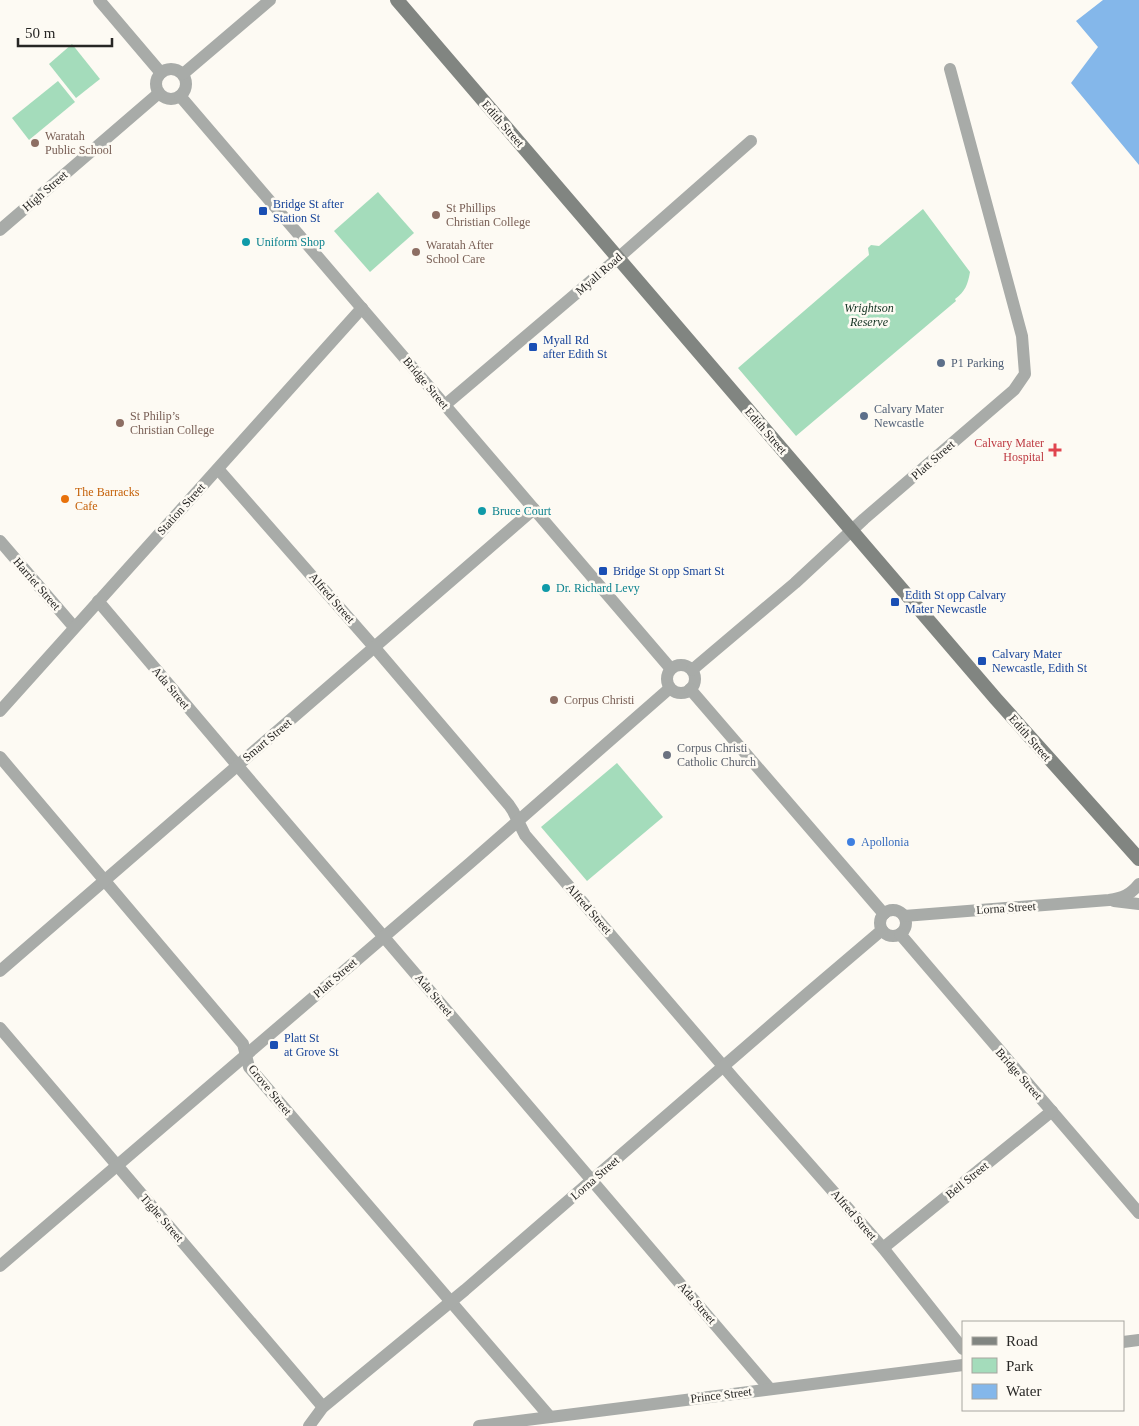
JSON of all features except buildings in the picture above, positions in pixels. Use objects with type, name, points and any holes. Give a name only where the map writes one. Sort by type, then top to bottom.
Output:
[{"type":"main road","name":"Edith Street","points":[[396,0],[1002,706],[1139,859]]},
{"type":"street","points":[[99,0],[161,73]]},
{"type":"street","points":[[183,74],[270,0]]},
{"type":"street","points":[[172,69],[183,74],[186,85],[180,96],[169,99],[159,93],[156,83],[161,73],[172,69]]},
{"type":"street","name":"Platt Street","points":[[692,670],[795,583],[852,530],[1014,390],[1025,374],[1022,336],[950,69]]},
{"type":"street","name":"High Street","points":[[0,230],[159,93]]},
{"type":"street","name":"Bridge Street","points":[[180,96],[671,669]]},
{"type":"street","name":"Myall Road","points":[[445,406],[618,258],[751,140]]},
{"type":"street","name":"Station Street","points":[[0,711],[362,308]]},
{"type":"street","name":"Alfred Street","points":[[218,469],[509,805],[525,835],[883,1248],[962,1348]]},
{"type":"street","name":"Smart Street","points":[[0,971],[534,509]]},
{"type":"street","name":"Harriet Street","points":[[0,541],[74,627]]},
{"type":"street","name":"Ada Street","points":[[98,601],[770,1389]]},
{"type":"street","points":[[680,665],[692,670],[695,680],[690,690],[680,693],[670,688],[667,681],[671,669],[680,665]]},
{"type":"street","name":"Platt Street","points":[[0,1266],[670,688]]},
{"type":"street","points":[[690,690],[884,914]]},
{"type":"street","name":"Grove Street","points":[[0,757],[243,1044],[249,1066],[550,1416]]},
{"type":"street","name":"Lorna Street","points":[[904,916],[1109,900],[1123,898],[1132,893],[1139,884]]},
{"type":"street","name":"Lorna Street","points":[[1109,900],[1139,904]]},
{"type":"street","points":[[894,910],[904,916],[906,925],[900,934],[891,936],[882,930],[880,920],[884,914],[894,910]]},
{"type":"street","name":"Lorna Street","points":[[309,1426],[323,1407],[451,1302],[882,930]]},
{"type":"street","name":"Bridge Street","points":[[900,934],[1139,1213]]},
{"type":"street","name":"Tighe Street","points":[[0,1028],[323,1407]]},
{"type":"street","name":"Bell Street","points":[[883,1248],[1052,1111]]},
{"type":"street","points":[[1124,1342],[1139,1340]]},
{"type":"street","name":"Prince Street","points":[[478,1426],[962,1365]]},
{"type":"green space","points":[[72,44],[100,79],[76,98],[49,64]]},
{"type":"green space","points":[[58,81],[75,102],[29,140],[12,118]]},
{"type":"green space","points":[[378,192],[414,233],[370,272],[334,231]]},
{"type":"green space","name":"Wrightson Reserve","points":[[923,209],[970,272],[966,287],[955,299],[956,301],[796,436],[738,368],[869,255],[868,248],[871,245],[879,246]]},
{"type":"green space","points":[[617,763],[663,817],[587,881],[541,827]]},
{"type":"water","points":[[1103,0],[1139,0],[1139,165],[1071,83],[1098,47],[1076,21]]},
{"type":"place","name":"Waratah Public School","points":[[35,143]]},
{"type":"place","name":"Bridge St after Station St","points":[[263,211]]},
{"type":"place","name":"St Phillips Christian College","points":[[436,215]]},
{"type":"place","name":"Uniform Shop","points":[[246,242]]},
{"type":"place","name":"Waratah After School Care","points":[[416,252]]},
{"type":"place","name":"Myall Rd after Edith St","points":[[533,347]]},
{"type":"place","name":"P1 Parking","points":[[941,363]]},
{"type":"place","name":"Calvary Mater Newcastle","points":[[864,416]]},
{"type":"place","name":"St Philip’s Christian College","points":[[120,423]]},
{"type":"place","name":"Calvary Mater Hospital","points":[[1055,450]]},
{"type":"place","name":"The Barracks Cafe","points":[[65,499]]},
{"type":"place","name":"Bruce Court","points":[[482,511]]},
{"type":"place","name":"Bridge St opp Smart St","points":[[603,571]]},
{"type":"place","name":"Dr. Richard Levy","points":[[546,588]]},
{"type":"place","name":"Edith St opp Calvary Mater Newcastle","points":[[895,602]]},
{"type":"place","name":"Calvary Mater Newcastle, Edith St","points":[[982,661]]},
{"type":"place","name":"Corpus Christi","points":[[554,700]]},
{"type":"place","name":"Corpus Christi Catholic Church","points":[[667,755]]},
{"type":"place","name":"Apollonia","points":[[851,842]]},
{"type":"place","name":"Platt St at Grove St","points":[[274,1045]]}]
